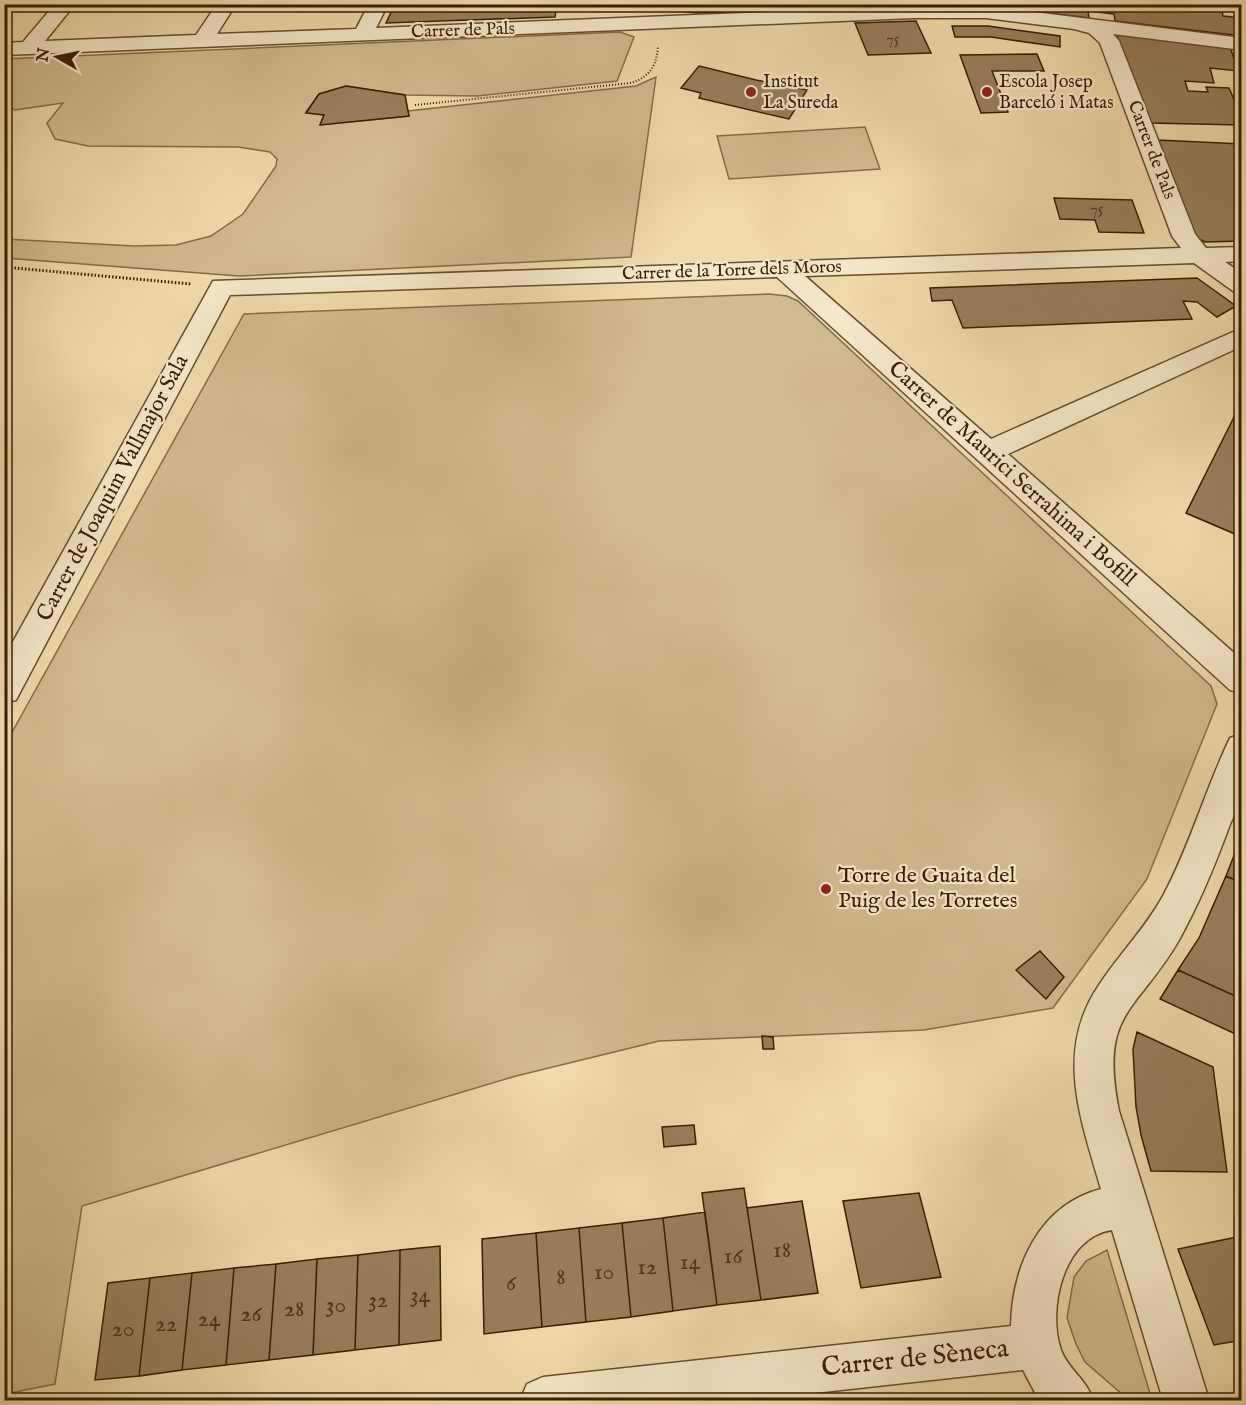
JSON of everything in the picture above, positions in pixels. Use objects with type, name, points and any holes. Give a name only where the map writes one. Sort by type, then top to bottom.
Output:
[{"type":"street","points":[[29,48],[66,4]]},
{"type":"street","points":[[203,40],[226,4]]},
{"type":"street","points":[[363,34],[379,4]]},
{"type":"street","name":"Carrer de Pals","points":[[4,49],[363,34],[660,14],[883,13],[986,8],[1064,21],[1242,44]]},
{"type":"street","name":"Carrer de Pals","points":[[1064,21],[1095,28],[1109,41],[1184,236],[1200,256],[1242,285]]},
{"type":"street","name":"Carrer de la Torre dels Moros","points":[[222,287],[1242,254]]},
{"type":"street","name":"Carrer de Maurici Serrahima i Bofill","points":[[783,269],[1242,680]]},
{"type":"street","name":"Carrer de Joaquim Vallmajor Sala","points":[[4,690],[222,287]]},
{"type":"street","points":[[987,452],[1242,336]]},
{"type":"street","points":[[1186,1401],[1097,1099],[1094,1064],[1097,1030],[1111,999],[1163,932],[1188,889],[1242,747]]},
{"type":"street","points":[[1070,1401],[1038,1357],[1032,1311],[1041,1266],[1065,1232],[1093,1213],[1127,1207]]},
{"type":"street","name":"Carrer de Sèneca","points":[[543,1401],[1037,1346]]},
{"type":"path","points":[[414,105],[617,86],[644,80],[650,74],[658,57],[660,14]]},
{"type":"path","points":[[4,267],[222,287]]},
{"type":"shaded area","points":[[620,32],[634,37],[617,81],[477,96],[405,95],[346,86],[319,94],[306,112],[324,115],[320,125],[409,116],[408,111],[636,86],[656,77],[631,257],[239,276],[5,258],[5,239],[134,246],[176,245],[211,236],[243,214],[276,166],[277,159],[270,152],[238,147],[88,146],[55,139],[47,123],[63,103],[15,110],[5,106],[4,59]]},
{"type":"shaded area","points":[[865,127],[880,169],[729,179],[717,136]]},
{"type":"shaded area","points":[[769,294],[787,296],[798,301],[1211,686],[1217,704],[1147,879],[1053,1008],[924,1030],[659,1041],[516,1076],[82,1206],[55,1384],[5,1394],[5,745],[244,314]]},
{"type":"shaded area","points":[[1107,1250],[1152,1400],[1122,1394],[1085,1362],[1067,1318],[1074,1277],[1086,1261]]},
{"type":"building","points":[[395,4],[557,4],[555,17],[386,23]]},
{"type":"building","points":[[950,4],[697,13],[681,11],[676,5]]},
{"type":"building","points":[[998,4],[1221,4],[1223,16],[1242,18],[1242,36],[1115,21],[1114,14],[1088,11],[1089,18],[1003,8]]},
{"type":"building","points":[[916,21],[931,53],[868,55],[855,23]]},
{"type":"building","name":"Escola Josep Barceló i Matas","points":[[952,26],[988,26],[1060,36],[1060,47],[991,37],[955,37]]},
{"type":"building","points":[[1126,34],[1230,47],[1238,71],[1210,68],[1214,83],[1185,81],[1188,91],[1208,92],[1206,87],[1229,88],[1242,118],[1242,125],[1150,123],[1117,36]]},
{"type":"building","name":"Escola Josep Barceló i Matas","points":[[1037,54],[1044,71],[992,71],[1008,112],[981,113],[960,55]]},
{"type":"building","name":"Institut La Sureda","points":[[699,66],[807,90],[789,119],[699,98],[701,93],[681,88]]},
{"type":"building","points":[[346,86],[405,95],[409,116],[320,125],[324,115],[306,113],[319,94]]},
{"type":"building","points":[[1157,140],[1242,144],[1242,241],[1205,242],[1193,236]]},
{"type":"building","points":[[1054,198],[1132,200],[1144,233],[1099,232],[1095,220],[1060,219]]},
{"type":"building","points":[[1197,278],[1236,306],[1217,317],[1197,302],[1183,301],[1192,319],[963,328],[952,300],[932,301],[930,288]]},
{"type":"building","points":[[1242,401],[1242,537],[1186,513]]},
{"type":"building","points":[[1242,835],[1242,883],[1226,876]]},
{"type":"building","points":[[1226,876],[1242,883],[1242,950],[1239,960],[1242,961],[1242,999],[1178,970],[1199,938]]},
{"type":"building","points":[[1040,951],[1064,977],[1046,999],[1016,970]]},
{"type":"building","points":[[1178,970],[1242,999],[1242,1037],[1160,999]]},
{"type":"building","points":[[1137,1032],[1213,1067],[1227,1172],[1151,1171],[1136,1107],[1133,1049]]},
{"type":"building","points":[[762,1036],[773,1037],[774,1049],[763,1049]]},
{"type":"building","points":[[694,1125],[696,1144],[664,1147],[662,1127]]},
{"type":"building","points":[[744,1188],[761,1300],[717,1305],[702,1193]]},
{"type":"building","points":[[919,1193],[941,1277],[861,1288],[843,1201]]},
{"type":"building","points":[[802,1201],[818,1293],[761,1300],[747,1208]]},
{"type":"building","points":[[705,1212],[717,1305],[673,1311],[663,1218]]},
{"type":"building","points":[[663,1218],[673,1311],[631,1317],[622,1223]]},
{"type":"building","points":[[622,1223],[631,1317],[586,1322],[579,1228]]},
{"type":"building","points":[[579,1228],[586,1322],[542,1327],[536,1233]]},
{"type":"building","points":[[536,1233],[542,1327],[484,1334],[482,1239]]},
{"type":"building","points":[[1242,1236],[1242,1340],[1214,1345],[1178,1249]]},
{"type":"building","points":[[440,1246],[441,1340],[399,1345],[400,1250]]},
{"type":"building","points":[[400,1250],[399,1345],[355,1350],[358,1255]]},
{"type":"building","points":[[358,1255],[355,1350],[313,1355],[317,1259]]},
{"type":"building","points":[[317,1259],[313,1355],[269,1360],[276,1264]]},
{"type":"building","points":[[276,1264],[269,1360],[226,1365],[234,1268]]},
{"type":"building","points":[[234,1268],[226,1365],[182,1370],[192,1273]]},
{"type":"building","points":[[192,1273],[182,1370],[139,1376],[150,1278]]},
{"type":"building","points":[[150,1278],[139,1376],[95,1380],[108,1283]]},
{"type":"place","name":"Institut La Sureda","points":[[751,92]]},
{"type":"place","name":"Escola Josep Barceló i Matas","points":[[987,92]]},
{"type":"place","name":"Torre de Guaita del Puig de les Torretes","points":[[826,889]]}]
